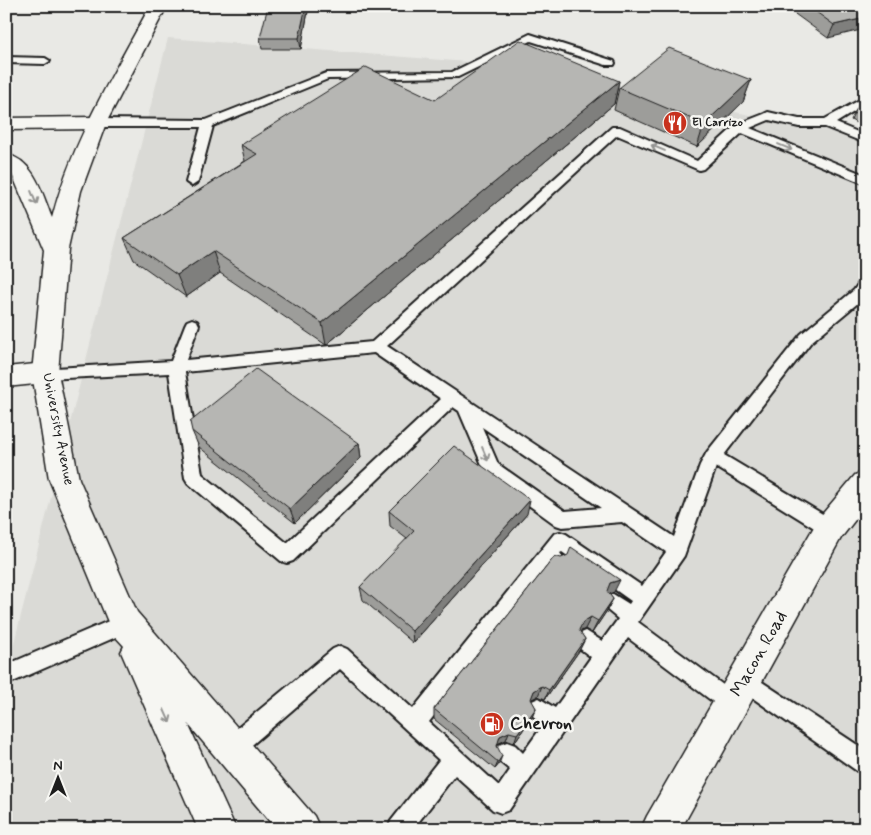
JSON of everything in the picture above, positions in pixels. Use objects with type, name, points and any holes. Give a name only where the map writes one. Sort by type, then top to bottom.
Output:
[{"type":"main road","name":"University Avenue","points":[[159,6],[96,124],[70,191],[56,249],[45,373],[64,479],[125,623],[301,829]]},
{"type":"main road","points":[[6,124],[96,124]]},
{"type":"main road","points":[[6,160],[21,170],[52,244],[56,249]]},
{"type":"main road","points":[[6,377],[45,373]]},
{"type":"main road","name":"Macon Road","points":[[660,829],[830,528],[865,484]]},
{"type":"main road","points":[[125,623],[216,829]]},
{"type":"lane","points":[[96,124],[208,124],[326,76],[454,75],[530,37],[610,63]]},
{"type":"lane","points":[[6,60],[45,61]]},
{"type":"lane","points":[[827,123],[865,100]]},
{"type":"lane","points":[[45,373],[176,367],[376,347],[616,130],[699,166],[740,128],[768,116],[800,124],[827,123],[865,139]]},
{"type":"lane","points":[[192,182],[208,124]]},
{"type":"lane","points":[[740,128],[865,180]]},
{"type":"lane","points":[[231,748],[340,656],[501,802],[678,550],[708,465],[806,338],[858,294],[865,285]]},
{"type":"lane","points":[[192,325],[176,367],[194,478],[287,555],[451,398]]},
{"type":"lane","points":[[376,347],[678,550]]},
{"type":"lane","points":[[466,409],[492,469],[562,519],[624,514]]},
{"type":"lane","points":[[714,457],[830,528]]},
{"type":"lane","points":[[415,723],[444,697],[552,558],[560,540],[644,599]]},
{"type":"lane","points":[[612,603],[629,621],[738,692],[865,763]]},
{"type":"lane","points":[[6,675],[125,623]]},
{"type":"lane","points":[[586,641],[605,656]]},
{"type":"lane","points":[[539,708],[557,723]]},
{"type":"lane","points":[[507,753],[525,769]]},
{"type":"lane","points":[[399,829],[454,759]]},
{"type":"shaded area","points":[[168,38],[480,63],[865,137],[865,829],[6,829],[6,674]]},
{"type":"building","points":[[268,6],[306,6],[299,38],[260,38]]},
{"type":"building","points":[[808,6],[865,6],[865,18],[834,25]]},
{"type":"building","points":[[520,40],[619,81],[322,323],[213,251],[177,275],[124,238],[257,154],[241,145],[366,67],[435,100]]},
{"type":"building","points":[[669,48],[751,80],[704,124],[619,88]]},
{"type":"building","points":[[865,101],[865,108],[859,104]]},
{"type":"building","points":[[256,369],[359,443],[290,509],[192,431],[190,422]]},
{"type":"building","points":[[454,446],[530,500],[412,631],[360,587],[414,531],[389,511]]},
{"type":"building","points":[[571,547],[620,580],[610,583],[607,591],[613,599],[598,621],[591,617],[583,622],[579,630],[585,639],[549,690],[542,686],[534,691],[531,699],[536,708],[517,734],[509,732],[500,736],[497,746],[502,756],[498,762],[434,709],[555,556],[561,558],[568,555]]},
{"type":"place","name":"El Carrizo","points":[[675,123]]},
{"type":"place","name":"Chevron","points":[[492,724]]}]
